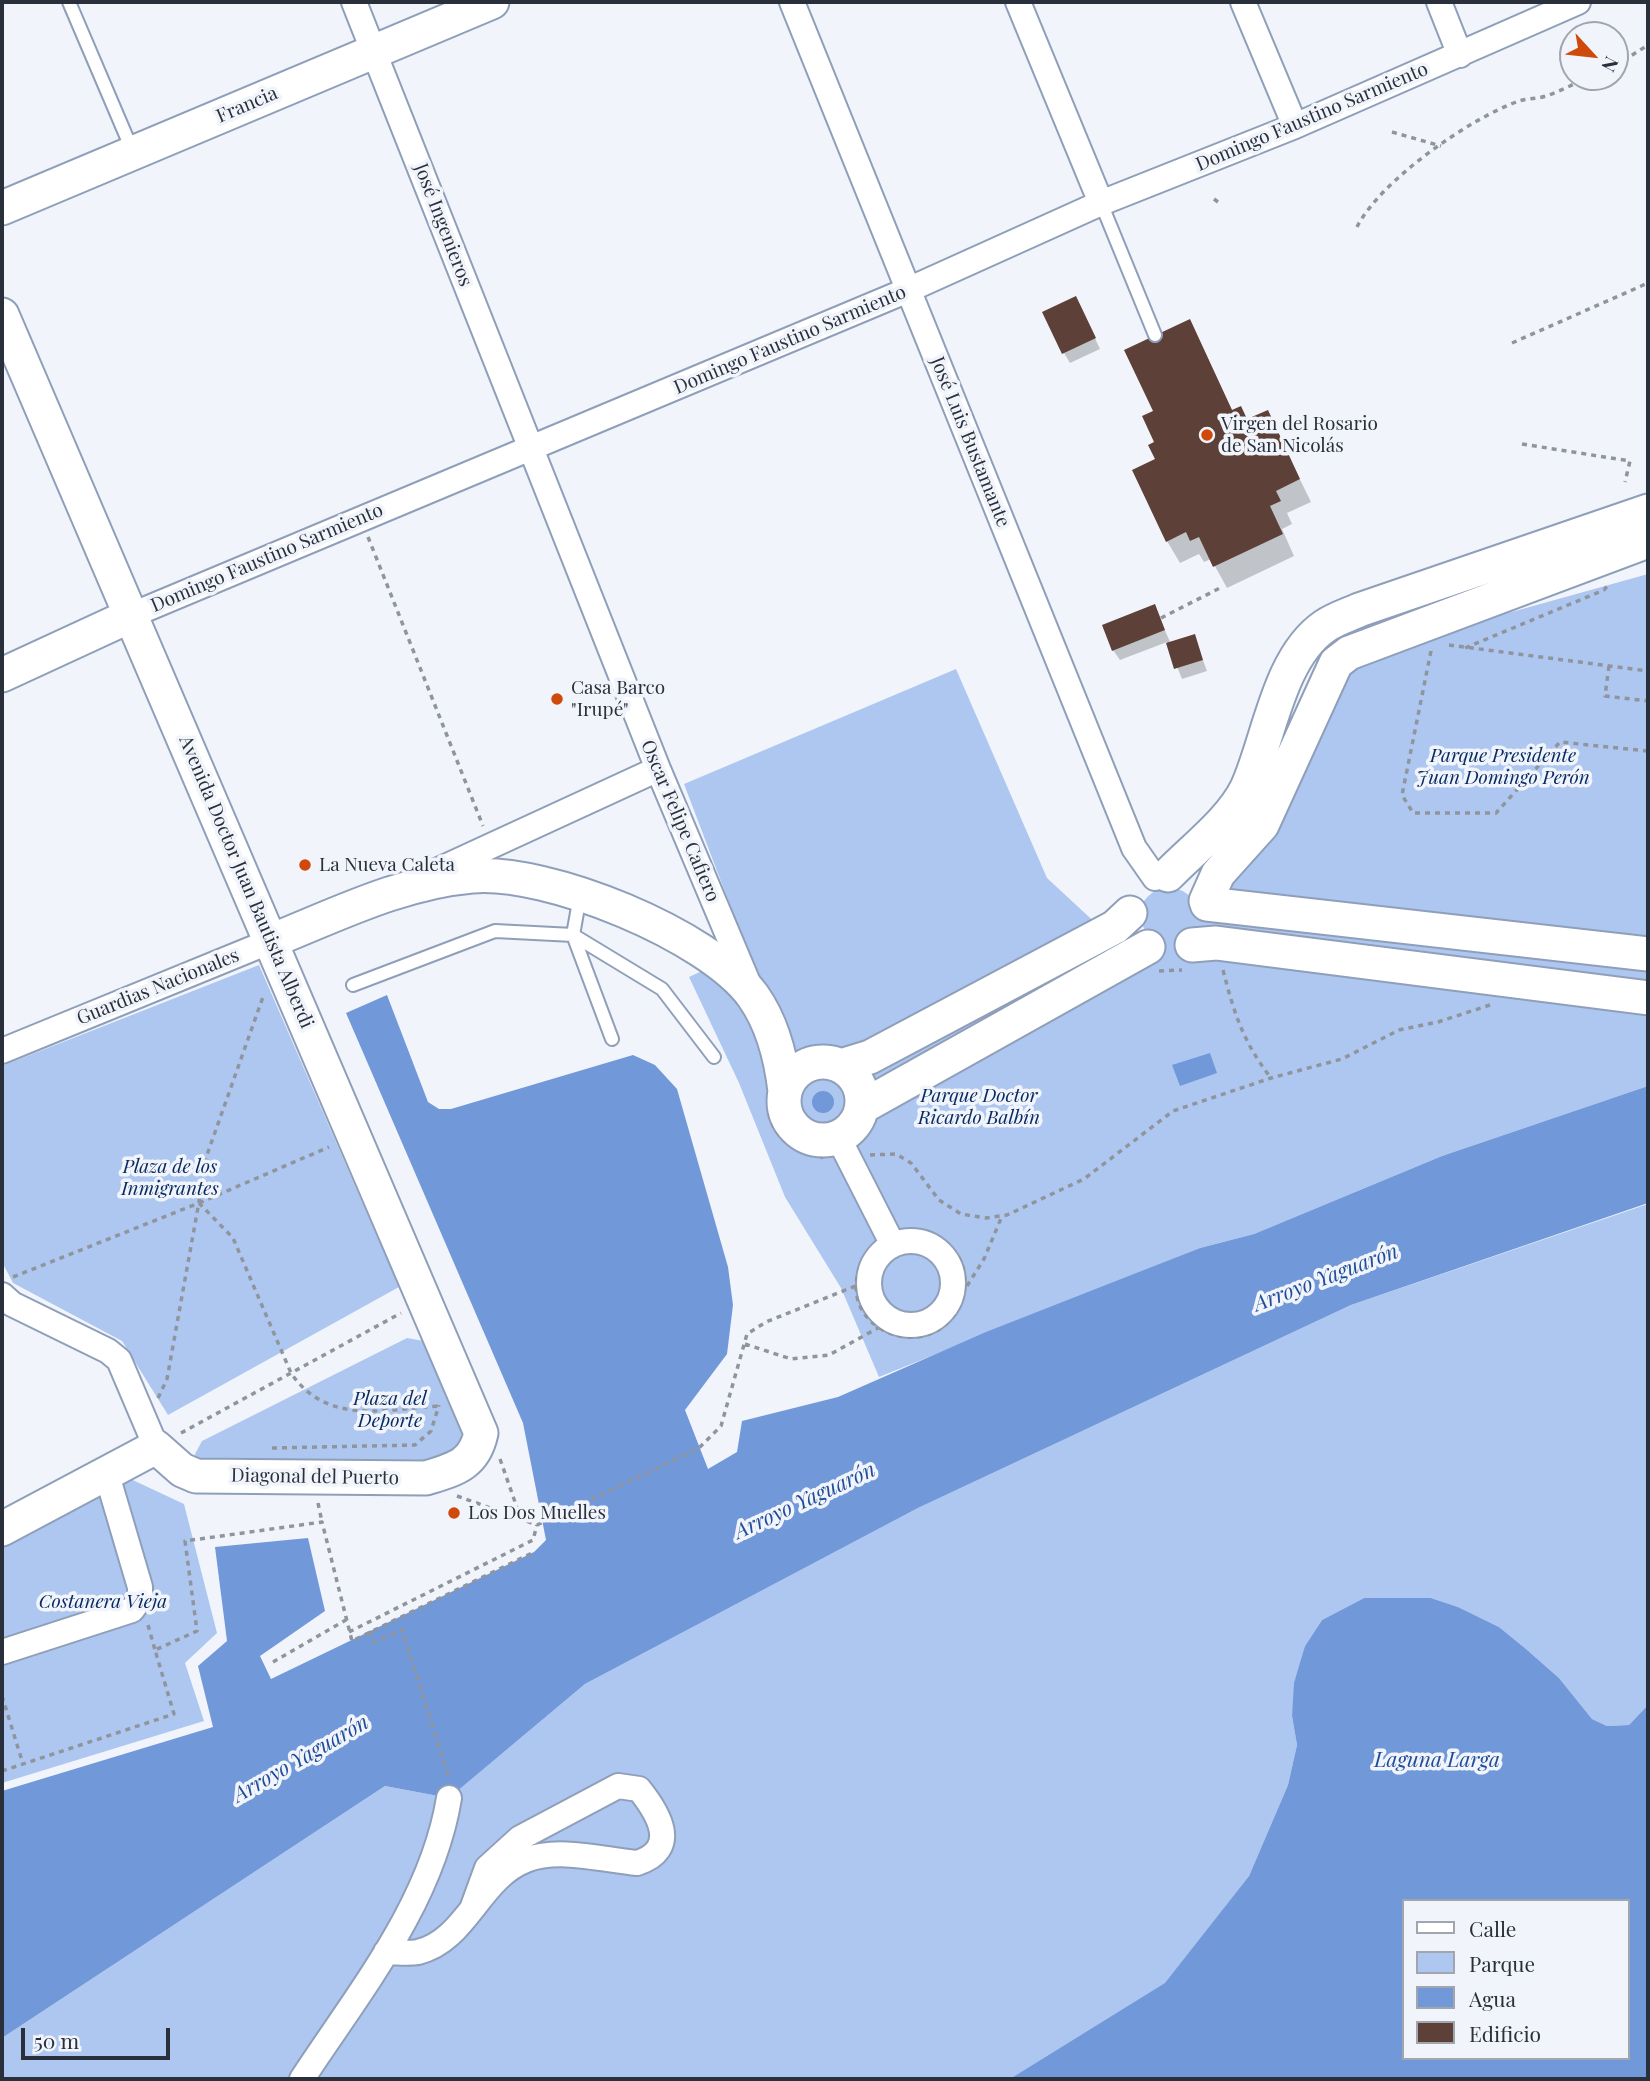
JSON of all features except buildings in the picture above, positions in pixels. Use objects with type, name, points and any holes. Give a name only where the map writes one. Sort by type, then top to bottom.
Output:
[{"type":"main road","name":"Francia","points":[[2,208],[492,2]]},
{"type":"main road","name":"Avenida Doctor Juan Bautista Alberdi","points":[[2,316],[356,1136],[410,1312],[467,1423]]},
{"type":"main road","points":[[832,1064],[858,1083],[862,1107],[841,1154],[793,1126],[776,1098],[796,1073],[813,1063],[832,1064],[870,1058],[1115,927],[1130,913],[1138,892],[1161,877],[1228,814],[1246,790],[1281,692],[1301,651],[1324,626],[1359,610],[1648,511]]},
{"type":"main road","points":[[1191,957],[1205,927],[1206,903],[1218,874],[1262,825],[1336,663],[1349,653],[1648,541]]},
{"type":"main road","name":"Domingo Faustino Sarmiento","points":[[2,674],[132,615]]},
{"type":"main road","name":"Guardias Nacionales","points":[[274,949],[392,892],[442,879],[476,875],[530,881],[660,925],[713,956],[754,996]]},
{"type":"main road","points":[[1161,877],[1187,879],[1206,903],[1648,954]]},
{"type":"main road","points":[[1130,913],[1133,929],[1150,958]]},
{"type":"main road","points":[[862,1107],[1150,958],[1170,953],[1191,957],[1216,943],[1648,998]]},
{"type":"main road","name":"Oscar Felipe Cafiero","points":[[754,996],[781,1056],[776,1098]]},
{"type":"main road","name":"Oscar Felipe Cafiero","points":[[773,1035],[787,1048],[815,1062],[832,1064]]},
{"type":"main road","name":"Diagonal del Puerto","points":[[150,1436],[181,1471],[196,1476],[426,1478],[454,1469],[467,1423]]},
{"type":"main road","points":[[2,1529],[107,1475],[150,1436]]},
{"type":"street","name":"José Ingenieros","points":[[354,2],[530,449]]},
{"type":"street","name":"José Luis Bustamante","points":[[792,2],[1134,848],[1161,877]]},
{"type":"street","points":[[1018,2],[1101,203]]},
{"type":"street","points":[[1243,2],[1294,126]]},
{"type":"street","points":[[1439,2],[1460,55]]},
{"type":"street","name":"Domingo Faustino Sarmiento","points":[[132,615],[908,290],[1101,203],[1294,126],[1578,2]]},
{"type":"street","name":"Oscar Felipe Cafiero","points":[[530,449],[658,769],[754,996]]},
{"type":"street","name":"Guardias Nacionales","points":[[392,892],[658,769]]},
{"type":"street","points":[[522,831],[516,864],[530,881]]},
{"type":"street","name":"Guardias Nacionales","points":[[2,1051],[274,949]]},
{"type":"street","points":[[841,1154],[887,1241]]},
{"type":"street","points":[[2,1295],[12,1304],[108,1351],[119,1360],[150,1436]]},
{"type":"street","points":[[2,1651],[132,1610],[140,1599],[140,1587],[107,1475]]},
{"type":"street","points":[[386,1952],[416,1952],[441,1943],[472,1909],[494,1881],[524,1860],[545,1854],[637,1863],[650,1858],[660,1847],[662,1822],[639,1790],[618,1786],[520,1838],[487,1868],[472,1909]]},
{"type":"street","points":[[302,2079],[386,1952],[429,1875],[443,1835],[450,1791]]},
{"type":"lane","points":[[69,2],[133,152]]},
{"type":"lane","points":[[1101,203],[1155,335]]},
{"type":"lane","points":[[580,896],[573,935],[612,1039]]},
{"type":"lane","points":[[353,985],[495,931],[573,935],[663,989],[714,1057]]},
{"type":"path","points":[[1629,58],[1648,46]]},
{"type":"path","points":[[1357,228],[1366,210],[1381,193],[1477,119],[1522,100],[1544,97],[1559,90]]},
{"type":"path","points":[[1392,132],[1441,146]]},
{"type":"path","points":[[1214,200],[1222,205]]},
{"type":"path","points":[[1512,344],[1648,283]]},
{"type":"path","points":[[1522,444],[1630,460],[1625,482]]},
{"type":"path","points":[[361,519],[490,846]]},
{"type":"path","points":[[1464,648],[1604,590],[1612,579]]},
{"type":"path","points":[[1161,618],[1220,588]]},
{"type":"path","points":[[1433,642],[1402,795],[1413,813],[1496,813],[1560,742],[1648,751]]},
{"type":"path","points":[[1443,644],[1648,671]]},
{"type":"path","points":[[1609,666],[1605,696],[1648,701]]},
{"type":"path","points":[[150,1436],[167,1379],[208,1152],[274,949]]},
{"type":"path","points":[[1150,958],[1191,957]]},
{"type":"path","points":[[1222,968],[1236,1021],[1250,1052],[1271,1078]]},
{"type":"path","points":[[776,1098],[773,1127],[794,1148],[822,1157],[841,1154],[896,1154],[911,1163],[939,1200],[961,1214],[986,1219],[1002,1216],[1084,1179],[1173,1111],[1271,1078],[1342,1059],[1399,1030],[1485,1008],[1492,1002]]},
{"type":"path","points":[[2,1282],[356,1136]]},
{"type":"path","points":[[199,1203],[233,1238],[291,1373],[302,1389],[344,1412],[467,1423]]},
{"type":"path","points":[[966,1287],[961,1261],[945,1241],[921,1230],[887,1241],[858,1275],[859,1302],[878,1328],[905,1339],[935,1334],[957,1315],[966,1287],[984,1259],[1002,1216]]},
{"type":"path","points":[[453,1494],[537,1525],[699,1448],[722,1426],[747,1334],[766,1322],[858,1285]]},
{"type":"path","points":[[150,1436],[291,1373],[410,1312]]},
{"type":"path","points":[[745,1344],[791,1359],[829,1355],[878,1328]]},
{"type":"path","points":[[435,1395],[497,1450],[521,1519]]},
{"type":"path","points":[[267,1448],[415,1446],[431,1431],[467,1423]]},
{"type":"path","points":[[2,1771],[174,1714],[155,1650],[197,1631],[185,1541],[322,1522],[352,1641],[534,1552]]},
{"type":"path","points":[[349,1632],[533,1540],[537,1525]]},
{"type":"path","points":[[272,1662],[346,1620]]},
{"type":"path","points":[[369,1631],[374,1642],[402,1630],[450,1791]]},
{"type":"path","points":[[2,1696],[23,1764]]},
{"type":"green space","name":"Parque Doctor Ricardo Balbín","points":[[1648,574],[1648,1086],[1442,1156],[1254,1234],[1200,1248],[879,1377],[841,1288],[785,1197],[739,1083],[689,977],[747,950],[684,784],[956,669],[1047,878],[1142,966],[1146,934],[1141,921],[1144,901],[1155,891],[1167,888],[1180,890],[1192,898],[1337,678],[1368,652]]},
{"type":"green space","name":"Plaza de los Inmigrantes","points":[[259,965],[399,1287],[168,1415],[122,1341],[13,1283],[2,1262],[2,1066]]},
{"type":"green space","points":[[1648,1204],[1648,1705],[1629,1725],[1607,1726],[1592,1719],[1559,1678],[1499,1627],[1458,1607],[1431,1598],[1364,1598],[1322,1620],[1305,1646],[1292,1716],[1297,1745],[1288,1785],[1249,1876],[1166,1983],[1026,2071],[1010,2079],[2,2079],[2,2038],[385,1786],[449,1798],[585,1684],[918,1508],[1351,1305]]},
{"type":"green space","name":"Plaza del Deporte","points":[[407,1338],[424,1341],[462,1432],[457,1450],[425,1467],[196,1461],[195,1454],[202,1441]]},
{"type":"green space","name":"Costanera Vieja","points":[[122,1475],[184,1504],[217,1633],[185,1663],[204,1721],[2,1783],[2,1538]]},
{"type":"water","name":"Arroyo Yaguarón","points":[[387,995],[428,1102],[439,1109],[451,1109],[633,1055],[655,1065],[677,1089],[728,1267],[733,1305],[727,1354],[685,1410],[708,1469],[737,1452],[742,1421],[838,1397],[986,1332],[1200,1248],[1254,1234],[1442,1156],[1648,1086],[1648,1203],[1351,1305],[918,1508],[585,1684],[449,1798],[385,1786],[2,2038],[2,1791],[213,1727],[198,1666],[227,1641],[215,1547],[308,1538],[325,1611],[260,1656],[271,1679],[534,1552],[546,1540],[523,1423],[346,1013]]},
{"type":"water","points":[[1210,1053],[1217,1073],[1180,1086],[1172,1065]]},
{"type":"water","points":[[823,1091],[831,1094],[834,1102],[831,1110],[823,1113],[815,1110],[812,1102],[815,1094]]},
{"type":"water","name":"Laguna Larga","points":[[1364,1598],[1431,1598],[1458,1607],[1499,1627],[1559,1678],[1592,1719],[1607,1726],[1629,1725],[1648,1705],[1648,2079],[1010,2079],[1165,1983],[1249,1876],[1288,1785],[1297,1745],[1292,1716],[1294,1683],[1305,1646],[1322,1620]]},
{"type":"place","name":"Virgen del Rosario de San Nicolás","points":[[1207,435]]},
{"type":"place","name":"Casa Barco \"Irupé\"","points":[[557,699]]},
{"type":"place","name":"La Nueva Caleta","points":[[305,865]]},
{"type":"place","name":"Los Dos Muelles","points":[[454,1513]]},
{"type":"park label","name":"Parque Presidente Juan Domingo Perón","points":[[1503,767]]}]
